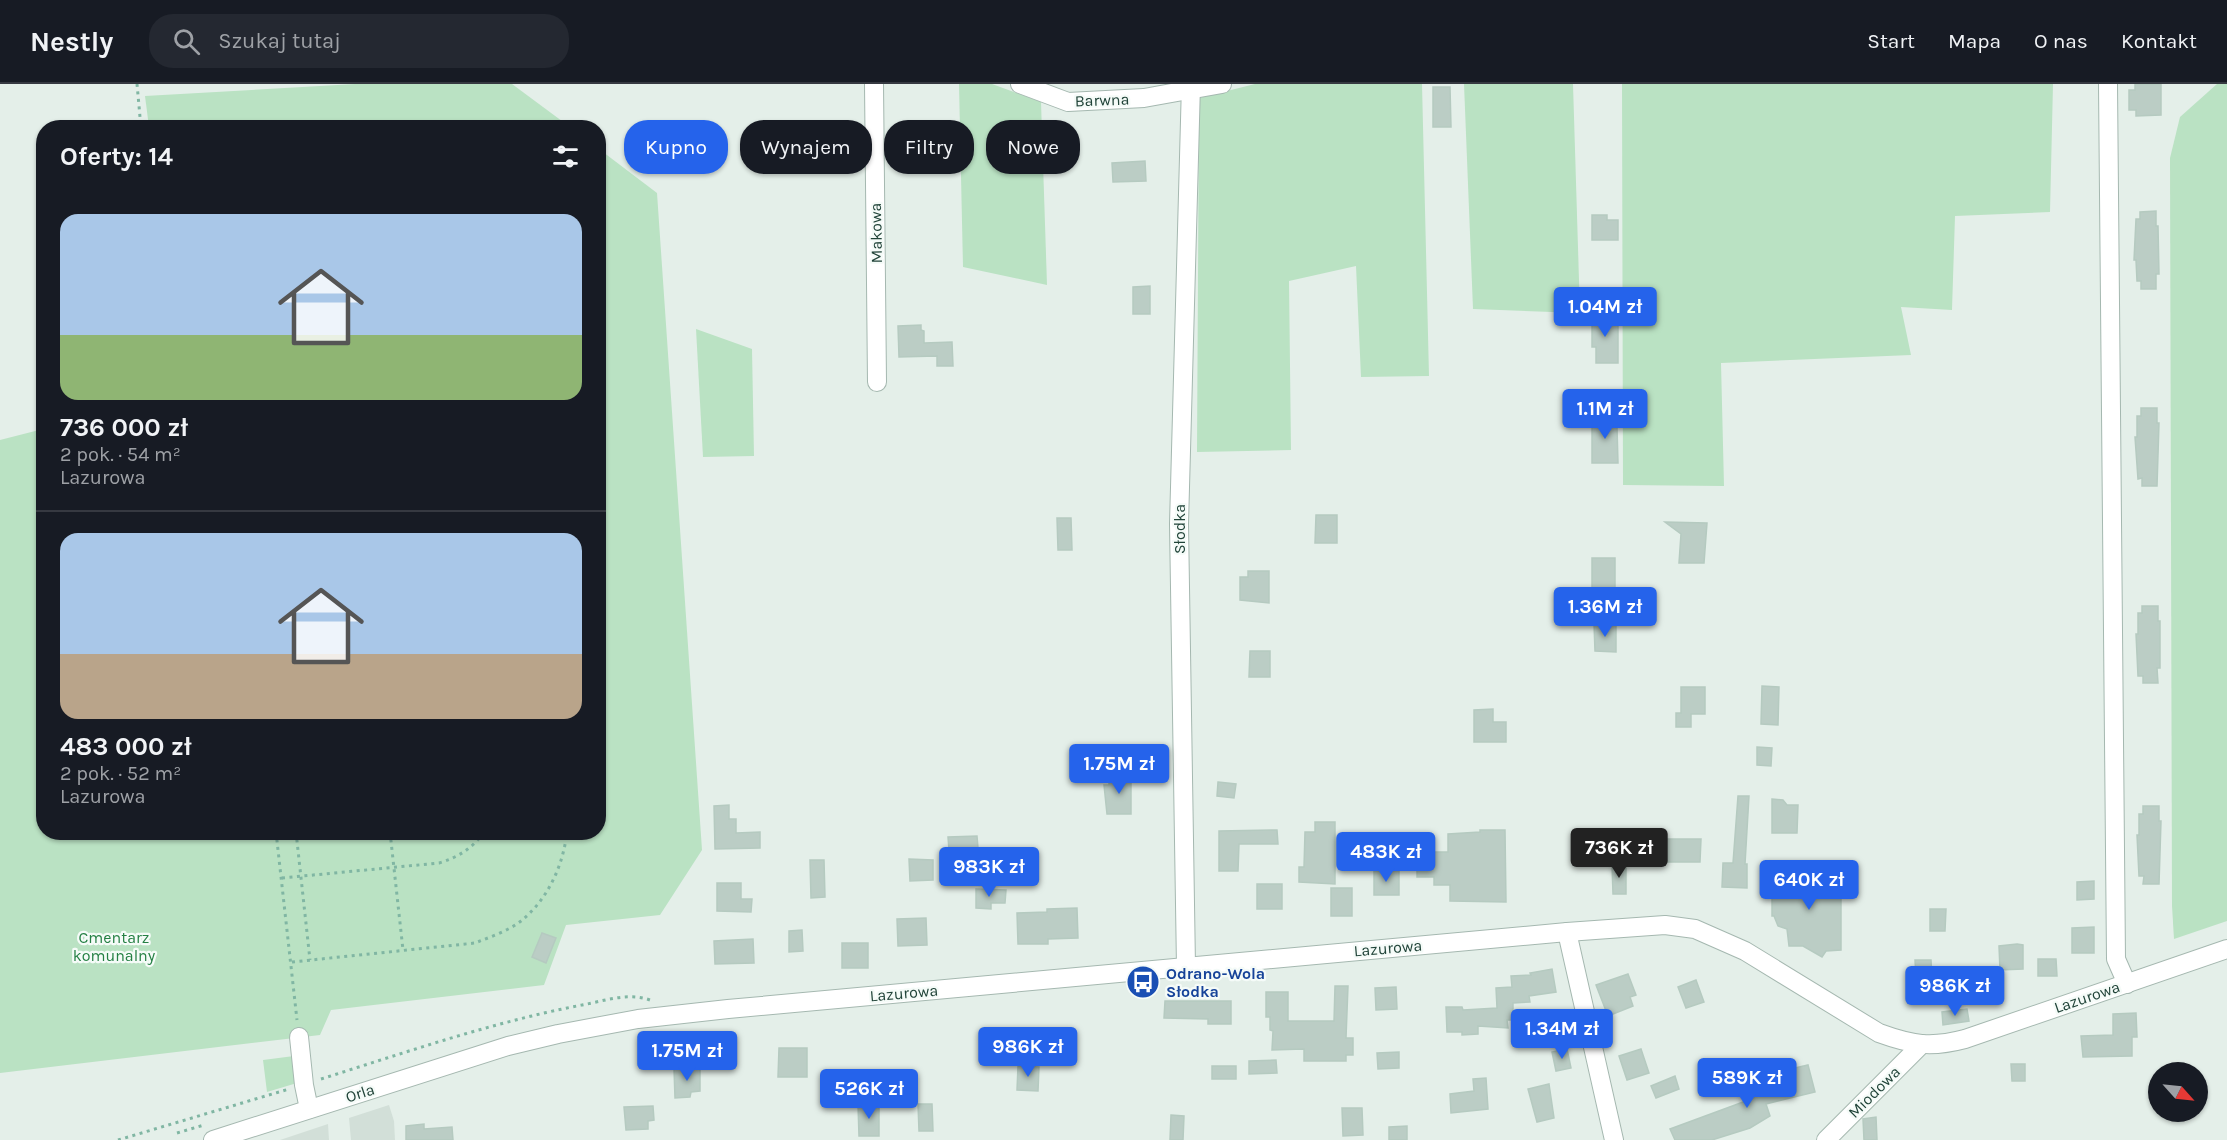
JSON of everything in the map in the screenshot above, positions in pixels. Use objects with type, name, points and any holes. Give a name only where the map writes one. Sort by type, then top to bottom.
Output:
[{"type":"street","name":"Makowa","points":[[874,84],[877,382]]},
{"type":"street","name":"Barwna","points":[[1020,84],[1068,102],[1093,92],[1144,98],[1191,87],[1222,84]]},
{"type":"street","points":[[2108,84],[2116,953],[2117,964],[2127,984]]},
{"type":"street","name":"Słodka","points":[[1186,967],[1179,524],[1191,87]]},
{"type":"street","name":"Lazurowa","points":[[508,1046],[638,1019],[1567,932],[1665,925],[1695,929],[1745,951],[1879,1033],[1899,1040],[1922,1044],[1946,1044],[2227,949]]},
{"type":"street","points":[[1567,932],[1614,1140]]},
{"type":"street","points":[[299,1037],[309,1109]]},
{"type":"street","name":"Miodowa","points":[[1826,1140],[1922,1044]]},
{"type":"street","name":"Orla","points":[[213,1140],[508,1046]]},
{"type":"path","points":[[137,84],[140,120]]},
{"type":"path","points":[[277,840],[299,1037]]},
{"type":"path","points":[[297,840],[310,960]]},
{"type":"path","points":[[391,840],[403,950]]},
{"type":"path","points":[[282,878],[439,863],[455,858],[477,840]]},
{"type":"path","points":[[292,962],[475,943],[520,922],[543,900],[564,852],[566,840]]},
{"type":"path","points":[[118,1140],[238,1106],[247,1130]]},
{"type":"shaded area","points":[[389,1105],[394,1121],[395,1140],[351,1140],[349,1118]]},
{"type":"shaded area","points":[[328,1124],[329,1140],[280,1140]]},
{"type":"green space","points":[[355,84],[512,84],[561,120],[148,120],[145,96]]},
{"type":"green space","points":[[959,84],[992,84],[1041,102],[1042,120],[986,120],[986,174],[1043,174],[1047,285],[963,267],[961,174],[974,174],[974,120],[960,120]]},
{"type":"green space","points":[[1255,84],[1422,84],[1429,376],[1361,377],[1356,266],[1289,281],[1291,450],[1197,452],[1199,98]]},
{"type":"green space","points":[[1464,84],[1573,84],[1580,313],[1473,309]]},
{"type":"green space","points":[[1622,84],[2053,84],[2050,212],[1955,216],[1952,310],[1901,307],[1911,355],[1721,363],[1724,486],[1623,485]]},
{"type":"green space","points":[[2217,84],[2227,84],[2227,921],[2174,939],[2172,906],[2170,158],[2180,117]]},
{"type":"green space","name":"Cmentarz komunalny","points":[[606,154],[624,168],[624,174],[632,174],[657,193],[702,850],[660,915],[566,925],[544,985],[331,1010],[320,1035],[0,1073],[0,440],[36,431],[36,840],[606,840]]},
{"type":"green space","points":[[696,329],[752,349],[754,456],[703,457]]},
{"type":"green space","points":[[294,1056],[297,1083],[267,1092],[263,1060]]},
{"type":"building","points":[[2135,84],[2161,84],[2161,115],[2136,116],[2136,110],[2129,110],[2129,90],[2135,90]]},
{"type":"building","points":[[1433,87],[1450,87],[1451,127],[1433,127]]},
{"type":"building","points":[[1145,161],[1146,181],[1113,182],[1112,163]]},
{"type":"building","points":[[2156,211],[2159,274],[2156,274],[2156,289],[2141,289],[2141,281],[2137,281],[2136,260],[2134,260],[2136,219],[2140,219],[2140,212]]},
{"type":"building","points":[[1592,215],[1607,215],[1607,220],[1618,220],[1618,240],[1592,240]]},
{"type":"building","points":[[1150,286],[1150,314],[1133,314],[1133,287]]},
{"type":"building","points":[[1592,312],[1606,312],[1606,316],[1618,316],[1618,363],[1596,363],[1596,347],[1592,347]]},
{"type":"building","points":[[921,325],[921,330],[924,331],[924,343],[952,342],[953,366],[937,366],[937,356],[899,357],[898,326]]},
{"type":"building","points":[[2141,408],[2157,408],[2157,423],[2159,423],[2157,486],[2142,486],[2142,478],[2138,479],[2135,437],[2137,437],[2137,416],[2141,416]]},
{"type":"building","points":[[1596,413],[1614,413],[1614,427],[1617,427],[1618,463],[1592,463],[1592,427],[1596,427]]},
{"type":"building","points":[[1316,515],[1337,515],[1337,543],[1315,543]]},
{"type":"building","points":[[1057,518],[1071,518],[1072,550],[1058,550]]},
{"type":"building","points":[[1665,522],[1707,523],[1704,563],[1679,563],[1681,534]]},
{"type":"building","points":[[1592,558],[1615,558],[1615,588],[1592,588]]},
{"type":"building","points":[[1248,571],[1269,571],[1269,603],[1240,600],[1240,577],[1248,577]]},
{"type":"building","points":[[2142,606],[2158,606],[2160,668],[2157,668],[2158,683],[2143,683],[2143,676],[2138,676],[2136,634],[2138,634],[2138,613],[2142,613]]},
{"type":"building","points":[[1594,624],[1616,624],[1616,652],[1595,651]]},
{"type":"building","points":[[1250,651],[1270,651],[1270,677],[1249,677]]},
{"type":"building","points":[[1762,686],[1779,687],[1778,725],[1761,724]]},
{"type":"building","points":[[1681,687],[1705,687],[1705,714],[1691,714],[1691,727],[1676,727],[1676,713],[1681,713]]},
{"type":"building","points":[[1493,709],[1493,722],[1506,722],[1506,742],[1474,742],[1474,710]]},
{"type":"building","points":[[1757,747],[1772,748],[1771,766],[1757,765]]},
{"type":"building","points":[[1109,775],[1131,775],[1131,814],[1107,814],[1104,785],[1109,785]]},
{"type":"building","points":[[1218,782],[1236,784],[1234,798],[1217,796]]},
{"type":"building","points":[[1738,796],[1749,796],[1745,864],[1747,864],[1747,888],[1722,887],[1723,863],[1733,863]]},
{"type":"building","points":[[1772,799],[1783,800],[1787,805],[1798,805],[1797,833],[1772,833]]},
{"type":"building","points":[[729,805],[729,819],[736,819],[736,833],[760,832],[760,848],[715,849],[714,806]]},
{"type":"building","points":[[2143,806],[2159,806],[2159,821],[2161,821],[2159,884],[2143,884],[2144,876],[2139,876],[2137,835],[2139,835],[2139,814],[2143,814]]},
{"type":"building","points":[[1315,822],[1335,822],[1335,884],[1299,882],[1299,867],[1304,867],[1305,832],[1315,832]]},
{"type":"building","points":[[1277,830],[1278,844],[1239,844],[1238,871],[1219,871],[1219,831]]},
{"type":"building","points":[[1480,830],[1505,830],[1506,902],[1450,901],[1450,885],[1434,885],[1434,877],[1417,877],[1417,852],[1448,852],[1448,834],[1480,832]]},
{"type":"building","points":[[977,836],[978,848],[949,850],[948,837]]},
{"type":"building","points":[[1663,839],[1701,839],[1700,862],[1662,862]]},
{"type":"building","points":[[909,859],[933,860],[933,880],[910,881]]},
{"type":"building","points":[[810,860],[824,860],[825,897],[811,898]]},
{"type":"building","points":[[1612,865],[1626,865],[1626,894],[1613,894]]},
{"type":"building","points":[[1374,871],[1399,871],[1399,895],[1374,895]]},
{"type":"building","points":[[1772,876],[1841,877],[1841,950],[1826,951],[1822,957],[1803,946],[1789,946],[1787,929],[1778,926],[1772,916]]},
{"type":"building","points":[[2094,881],[2094,899],[2077,900],[2077,882]]},
{"type":"building","points":[[717,883],[741,883],[741,899],[752,899],[751,912],[717,911]]},
{"type":"building","points":[[1257,884],[1282,884],[1282,909],[1257,909]]},
{"type":"building","points":[[1331,888],[1352,888],[1352,916],[1331,916]]},
{"type":"building","points":[[976,889],[1006,890],[1005,903],[991,903],[991,909],[976,908]]},
{"type":"building","points":[[1077,908],[1078,938],[1048,939],[1048,944],[1018,944],[1017,913]]},
{"type":"building","points":[[1930,909],[1946,909],[1945,931],[1930,931]]},
{"type":"building","points":[[926,918],[927,945],[898,946],[897,919]]},
{"type":"building","points":[[2094,927],[2094,953],[2072,953],[2072,928]]},
{"type":"building","points":[[802,930],[803,951],[789,952],[789,931]]},
{"type":"building","points":[[542,933],[556,938],[546,963],[532,957]]},
{"type":"building","points":[[753,939],[754,963],[715,964],[714,941]]},
{"type":"building","points":[[842,943],[868,943],[868,968],[842,968]]},
{"type":"building","points":[[2023,945],[2023,969],[2000,970],[1999,946]]},
{"type":"building","points":[[2038,959],[2056,959],[2057,976],[2038,976]]},
{"type":"building","points":[[1915,960],[1931,960],[1932,977],[1916,978]]},
{"type":"building","points":[[1552,969],[1556,992],[1529,996],[1530,1002],[1513,1003],[1513,1020],[1507,1020],[1508,1028],[1478,1026],[1478,1034],[1462,1035],[1462,1032],[1447,1032],[1446,1007],[1462,1007],[1463,1010],[1497,1008],[1496,988],[1512,987],[1511,976],[1531,975],[1530,973]]},
{"type":"building","points":[[1628,974],[1636,995],[1630,997],[1633,1006],[1608,1016],[1596,985]]},
{"type":"building","points":[[1696,980],[1704,1002],[1686,1008],[1678,987]]},
{"type":"building","points":[[1335,986],[1348,986],[1346,1038],[1353,1038],[1353,1055],[1346,1055],[1346,1061],[1304,1061],[1304,1049],[1272,1050],[1273,1031],[1270,1030],[1270,1017],[1266,1017],[1266,992],[1288,992],[1288,1021],[1334,1021]]},
{"type":"building","points":[[1396,987],[1397,1009],[1376,1010],[1375,988]]},
{"type":"building","points":[[1165,1001],[1231,1001],[1231,1024],[1208,1024],[1208,1019],[1164,1018]]},
{"type":"building","points":[[1967,1009],[1969,1021],[1943,1025],[1942,1012]]},
{"type":"building","points":[[2136,1013],[2137,1037],[2132,1037],[2132,1056],[2083,1057],[2081,1036],[2113,1035],[2113,1014]]},
{"type":"building","points":[[716,1032],[730,1032],[731,1052],[717,1052]]},
{"type":"building","points":[[779,1048],[807,1048],[807,1077],[778,1077]]},
{"type":"building","points":[[1567,1049],[1571,1068],[1556,1071],[1552,1052]]},
{"type":"building","points":[[1641,1049],[1649,1073],[1627,1080],[1619,1056]]},
{"type":"building","points":[[1399,1052],[1399,1068],[1378,1069],[1377,1053]]},
{"type":"building","points":[[1276,1060],[1277,1073],[1249,1074],[1249,1061]]},
{"type":"building","points":[[2011,1064],[2025,1064],[2025,1081],[2012,1081]]},
{"type":"building","points":[[1808,1065],[1815,1092],[1766,1104],[1770,1116],[1750,1128],[1712,1140],[1675,1140],[1670,1129],[1754,1098],[1753,1095],[1781,1084],[1778,1072]]},
{"type":"building","points":[[1018,1066],[1039,1067],[1038,1091],[1017,1090]]},
{"type":"building","points":[[1212,1066],[1236,1066],[1236,1079],[1212,1079]]},
{"type":"building","points":[[700,1068],[700,1091],[691,1092],[690,1097],[675,1098],[674,1069]]},
{"type":"building","points":[[1675,1076],[1679,1089],[1656,1098],[1651,1086]]},
{"type":"building","points":[[1486,1078],[1488,1109],[1451,1113],[1450,1094],[1474,1091],[1473,1079]]},
{"type":"building","points":[[1549,1084],[1554,1118],[1537,1122],[1528,1089]]},
{"type":"building","points":[[918,1104],[932,1104],[933,1131],[919,1131]]},
{"type":"building","points":[[858,1105],[879,1105],[879,1136],[859,1136]]},
{"type":"building","points":[[653,1106],[654,1120],[648,1121],[648,1129],[626,1130],[624,1107]]},
{"type":"building","points":[[1342,1108],[1362,1108],[1363,1135],[1343,1136]]},
{"type":"building","points":[[1171,1115],[1184,1116],[1183,1140],[1170,1140]]},
{"type":"building","points":[[1876,1117],[1877,1140],[1864,1140],[1863,1119]]},
{"type":"building","points":[[424,1124],[424,1129],[452,1127],[453,1140],[406,1140],[406,1126]]},
{"type":"building","points":[[1407,1126],[1407,1140],[1389,1140],[1389,1127]]},
{"type":"place","name":"Odrano-Wola Słodka","points":[[1143,982]]}]
